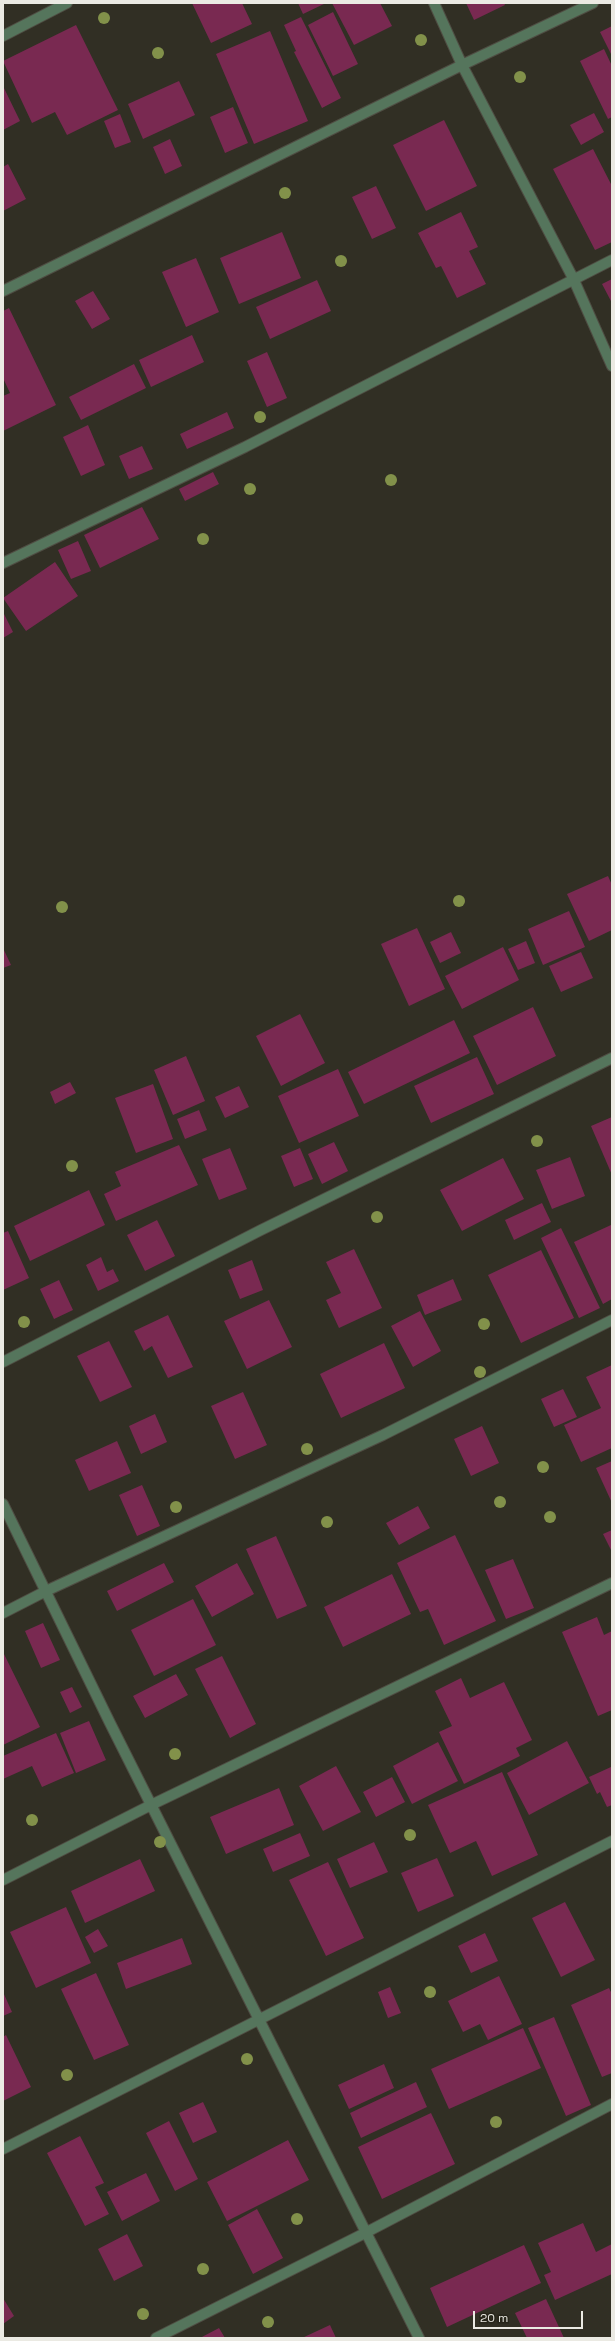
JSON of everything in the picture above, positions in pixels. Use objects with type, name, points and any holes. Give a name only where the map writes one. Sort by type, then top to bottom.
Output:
[{"type":"street","points":[[3,36],[67,3]]},
{"type":"street","points":[[434,3],[462,65],[573,278],[612,366]]},
{"type":"street","points":[[3,291],[462,65],[592,3]]},
{"type":"street","points":[[3,563],[245,447],[573,278],[612,260]]},
{"type":"street","points":[[3,1362],[262,1230],[612,1058]]},
{"type":"street","points":[[3,1613],[46,1591],[383,1435],[612,1320]]},
{"type":"street","points":[[3,1504],[151,1805],[419,2338]]},
{"type":"street","points":[[3,1880],[151,1805],[612,1583]]},
{"type":"street","points":[[3,2149],[612,1841]]},
{"type":"street","points":[[156,2338],[365,2233],[612,2104]]},
{"type":"building","points":[[192,3],[242,3],[252,24],[211,43]]},
{"type":"building","points":[[298,3],[326,3],[303,14]]},
{"type":"building","points":[[332,3],[380,3],[392,26],[354,45]]},
{"type":"building","points":[[466,3],[504,3],[505,5],[474,20]]},
{"type":"building","points":[[333,12],[358,64],[333,76],[308,25]]},
{"type":"building","points":[[301,17],[341,98],[322,108],[294,52],[296,51],[284,25]]},
{"type":"building","points":[[76,25],[118,110],[67,135],[55,112],[32,123],[3,61]]},
{"type":"building","points":[[612,26],[612,56],[600,32]]},
{"type":"building","points":[[270,31],[308,121],[254,144],[216,54]]},
{"type":"building","points":[[604,49],[612,66],[612,117],[608,119],[580,61]]},
{"type":"building","points":[[179,81],[195,115],[143,139],[128,104]]},
{"type":"building","points":[[3,86],[20,121],[3,130]]},
{"type":"building","points":[[233,107],[248,143],[225,153],[210,117]]},
{"type":"building","points":[[594,113],[604,132],[581,145],[570,125]]},
{"type":"building","points":[[120,114],[131,142],[115,148],[104,121]]},
{"type":"building","points":[[444,120],[477,186],[426,211],[393,145]]},
{"type":"building","points":[[170,139],[182,166],[165,174],[153,147]]},
{"type":"building","points":[[593,149],[612,186],[612,242],[595,250],[553,169]]},
{"type":"building","points":[[8,164],[26,199],[3,211],[3,167]]},
{"type":"building","points":[[376,186],[396,228],[372,239],[352,197]]},
{"type":"building","points":[[461,212],[478,247],[469,251],[486,284],[457,298],[441,266],[436,268],[418,233]]},
{"type":"building","points":[[282,232],[301,278],[239,304],[220,258]]},
{"type":"building","points":[[196,258],[219,312],[186,327],[162,272]]},
{"type":"building","points":[[612,279],[612,303],[602,284]]},
{"type":"building","points":[[317,280],[331,311],[270,339],[256,307]]},
{"type":"building","points":[[93,291],[110,319],[92,329],[75,301]]},
{"type":"building","points":[[9,308],[56,405],[3,431],[3,396],[10,393],[3,378],[3,311]]},
{"type":"building","points":[[192,335],[204,362],[151,387],[139,360]]},
{"type":"building","points":[[267,352],[287,398],[267,407],[247,361]]},
{"type":"building","points":[[134,364],[146,388],[81,420],[69,397]]},
{"type":"building","points":[[227,412],[234,428],[187,449],[180,434]]},
{"type":"building","points":[[88,425],[105,465],[81,476],[63,437]]},
{"type":"building","points":[[142,446],[153,469],[129,479],[119,456]]},
{"type":"building","points":[[213,472],[219,484],[185,501],[179,489]]},
{"type":"building","points":[[142,507],[159,539],[100,568],[84,535]]},
{"type":"building","points":[[78,541],[91,571],[71,579],[58,550]]},
{"type":"building","points":[[55,562],[78,596],[26,631],[3,598]]},
{"type":"building","points":[[3,612],[13,632],[3,638]]},
{"type":"building","points":[[608,876],[612,885],[612,930],[589,941],[567,894]]},
{"type":"building","points":[[569,911],[585,947],[543,965],[528,929]]},
{"type":"building","points":[[417,928],[445,989],[409,1006],[381,944]]},
{"type":"building","points":[[451,932],[461,953],[440,963],[430,942]]},
{"type":"building","points":[[526,941],[535,963],[518,970],[508,949]]},
{"type":"building","points":[[503,947],[519,980],[462,1009],[445,976]]},
{"type":"building","points":[[3,948],[11,965],[3,968]]},
{"type":"building","points":[[581,952],[593,978],[561,992],[549,966]]},
{"type":"building","points":[[533,1007],[556,1056],[497,1085],[473,1036]]},
{"type":"building","points":[[300,1014],[325,1063],[281,1086],[256,1036]]},
{"type":"building","points":[[454,1020],[470,1053],[364,1104],[348,1072]]},
{"type":"building","points":[[186,1056],[205,1101],[173,1115],[154,1070]]},
{"type":"building","points":[[477,1057],[494,1094],[431,1123],[414,1086]]},
{"type":"building","points":[[338,1069],[359,1116],[299,1143],[278,1096]]},
{"type":"building","points":[[70,1082],[76,1093],[55,1104],[50,1092]]},
{"type":"building","points":[[153,1084],[173,1139],[136,1153],[115,1098]]},
{"type":"building","points":[[239,1086],[249,1107],[225,1118],[215,1097]]},
{"type":"building","points":[[199,1110],[207,1130],[185,1139],[177,1119]]},
{"type":"building","points":[[612,1117],[612,1175],[591,1126]]},
{"type":"building","points":[[334,1142],[348,1171],[322,1184],[308,1154]]},
{"type":"building","points":[[179,1145],[198,1185],[116,1221],[104,1194],[121,1186],[115,1172]]},
{"type":"building","points":[[230,1148],[247,1189],[219,1200],[202,1159]]},
{"type":"building","points":[[300,1148],[313,1179],[294,1187],[281,1156]]},
{"type":"building","points":[[570,1157],[585,1196],[552,1209],[536,1170]]},
{"type":"building","points":[[503,1158],[524,1199],[462,1231],[440,1190]]},
{"type":"building","points":[[89,1190],[105,1225],[30,1261],[14,1226]]},
{"type":"building","points":[[542,1203],[551,1222],[514,1240],[505,1220]]},
{"type":"building","points":[[157,1220],[175,1256],[145,1271],[127,1235]]},
{"type":"building","points":[[611,1225],[612,1299],[603,1304],[574,1242]]},
{"type":"building","points":[[561,1228],[600,1308],[579,1318],[541,1238]]},
{"type":"building","points":[[8,1231],[29,1278],[3,1290],[3,1233]]},
{"type":"building","points":[[354,1249],[382,1308],[339,1328],[326,1300],[341,1293],[326,1262]]},
{"type":"building","points":[[541,1250],[574,1318],[521,1343],[488,1275]]},
{"type":"building","points":[[101,1257],[107,1272],[113,1269],[119,1281],[98,1291],[86,1265]]},
{"type":"building","points":[[252,1260],[263,1290],[240,1299],[228,1270]]},
{"type":"building","points":[[453,1279],[462,1300],[425,1315],[417,1295]]},
{"type":"building","points":[[59,1280],[73,1310],[54,1319],[40,1289]]},
{"type":"building","points":[[269,1300],[292,1347],[247,1369],[224,1321]]},
{"type":"building","points":[[420,1311],[441,1351],[413,1367],[391,1326]]},
{"type":"building","points":[[168,1315],[193,1367],[168,1378],[152,1346],[144,1351],[134,1331]]},
{"type":"building","points":[[109,1341],[132,1387],[100,1402],[77,1356]]},
{"type":"building","points":[[384,1343],[405,1388],[341,1418],[320,1374]]},
{"type":"building","points":[[612,1365],[612,1448],[581,1462],[564,1425],[601,1408],[586,1377]]},
{"type":"building","points":[[563,1389],[577,1417],[554,1427],[541,1399]]},
{"type":"building","points":[[243,1392],[267,1445],[235,1459],[211,1406]]},
{"type":"building","points":[[155,1414],[167,1442],[141,1454],[129,1426]]},
{"type":"building","points":[[482,1426],[499,1463],[471,1476],[454,1439]]},
{"type":"building","points":[[117,1441],[131,1473],[89,1491],[75,1460]]},
{"type":"building","points":[[612,1461],[612,1503],[596,1468]]},
{"type":"building","points":[[142,1485],[160,1526],[137,1536],[119,1495]]},
{"type":"building","points":[[418,1506],[430,1528],[399,1545],[386,1523]]},
{"type":"building","points":[[612,1530],[612,1552],[603,1534]]},
{"type":"building","points":[[455,1535],[496,1621],[444,1645],[428,1609],[420,1612],[397,1563]]},
{"type":"building","points":[[276,1536],[307,1606],[277,1619],[246,1549]]},
{"type":"building","points":[[513,1559],[534,1608],[506,1619],[485,1570]]},
{"type":"building","points":[[164,1563],[174,1582],[117,1611],[107,1591]]},
{"type":"building","points":[[237,1563],[254,1594],[212,1617],[195,1586]]},
{"type":"building","points":[[392,1574],[411,1614],[343,1647],[324,1607]]},
{"type":"building","points":[[193,1599],[216,1645],[154,1676],[131,1630]]},
{"type":"building","points":[[597,1617],[604,1635],[612,1631],[612,1710],[598,1716],[562,1632]]},
{"type":"building","points":[[43,1623],[60,1660],[41,1668],[25,1631]]},
{"type":"building","points":[[3,1652],[40,1727],[3,1745]]},
{"type":"building","points":[[222,1656],[256,1724],[230,1738],[195,1669]]},
{"type":"building","points":[[176,1674],[188,1695],[145,1718],[133,1696]]},
{"type":"building","points":[[461,1678],[470,1698],[504,1682],[532,1740],[516,1748],[520,1756],[464,1784],[439,1732],[452,1726],[435,1691]]},
{"type":"building","points":[[72,1687],[82,1707],[70,1713],[60,1692]]},
{"type":"building","points":[[89,1721],[106,1760],[76,1773],[60,1733]]},
{"type":"building","points":[[56,1733],[74,1773],[42,1787],[32,1766],[3,1779],[3,1756]]},
{"type":"building","points":[[567,1741],[589,1783],[529,1815],[507,1773]]},
{"type":"building","points":[[438,1742],[458,1781],[412,1804],[393,1766]]},
{"type":"building","points":[[336,1766],[361,1812],[323,1831],[299,1786]]},
{"type":"building","points":[[611,1767],[612,1805],[607,1807],[600,1792],[597,1794],[589,1777]]},
{"type":"building","points":[[502,1772],[538,1855],[492,1876],[476,1841],[450,1853],[428,1805]]},
{"type":"building","points":[[392,1777],[405,1802],[376,1817],[363,1792]]},
{"type":"building","points":[[279,1788],[294,1825],[226,1854],[210,1817]]},
{"type":"building","points":[[300,1833],[310,1856],[273,1872],[263,1849]]},
{"type":"building","points":[[374,1842],[388,1872],[350,1888],[337,1859]]},
{"type":"building","points":[[437,1858],[454,1896],[418,1912],[401,1873]]},
{"type":"building","points":[[140,1859],[155,1891],[85,1923],[71,1891]]},
{"type":"building","points":[[328,1862],[364,1938],[326,1956],[289,1880]]},
{"type":"building","points":[[565,1902],[595,1960],[561,1977],[532,1918]]},
{"type":"building","points":[[66,1907],[91,1963],[36,1988],[10,1932]]},
{"type":"building","points":[[98,1929],[108,1946],[94,1953],[85,1937]]},
{"type":"building","points":[[485,1933],[498,1961],[471,1973],[458,1946]]},
{"type":"building","points":[[182,1938],[192,1964],[126,1989],[117,1963]]},
{"type":"building","points":[[96,1973],[129,2045],[94,2060],[61,1989]]},
{"type":"building","points":[[499,1976],[522,2024],[488,2040],[480,2024],[463,2032],[448,2001]]},
{"type":"building","points":[[390,1987],[401,2013],[388,2018],[378,1992]]},
{"type":"building","points":[[609,1988],[612,1994],[612,2073],[602,2077],[571,2005]]},
{"type":"building","points":[[3,1992],[12,2012],[3,2016]]},
{"type":"building","points":[[554,2017],[591,2105],[566,2116],[528,2028]]},
{"type":"building","points":[[523,2028],[541,2068],[449,2109],[431,2069]]},
{"type":"building","points":[[6,2035],[31,2087],[3,2101],[3,2037]]},
{"type":"building","points":[[384,2064],[394,2088],[349,2109],[338,2085]]},
{"type":"building","points":[[416,2082],[427,2107],[361,2138],[350,2113]]},
{"type":"building","points":[[203,2102],[217,2132],[193,2143],[179,2113]]},
{"type":"building","points":[[431,2113],[455,2164],[382,2199],[358,2147]]},
{"type":"building","points":[[169,2121],[198,2179],[175,2191],[146,2133]]},
{"type":"building","points":[[80,2136],[104,2183],[95,2187],[109,2214],[85,2226],[47,2153]]},
{"type":"building","points":[[288,2140],[309,2180],[227,2221],[207,2182]]},
{"type":"building","points":[[146,2173],[160,2201],[122,2221],[107,2192]]},
{"type":"building","points":[[257,2209],[283,2258],[253,2274],[228,2225]]},
{"type":"building","points":[[583,2223],[596,2252],[612,2244],[612,2274],[555,2300],[544,2275],[551,2272],[538,2243]]},
{"type":"building","points":[[127,2234],[143,2266],[114,2281],[98,2249]]},
{"type":"building","points":[[524,2245],[541,2283],[447,2327],[430,2288]]},
{"type":"building","points":[[3,2298],[14,2316],[3,2324]]},
{"type":"building","points":[[546,2299],[564,2338],[527,2338],[515,2313]]},
{"type":"building","points":[[330,2325],[336,2338],[302,2338]]},
{"type":"building","points":[[219,2328],[225,2338],[200,2338]]}]
